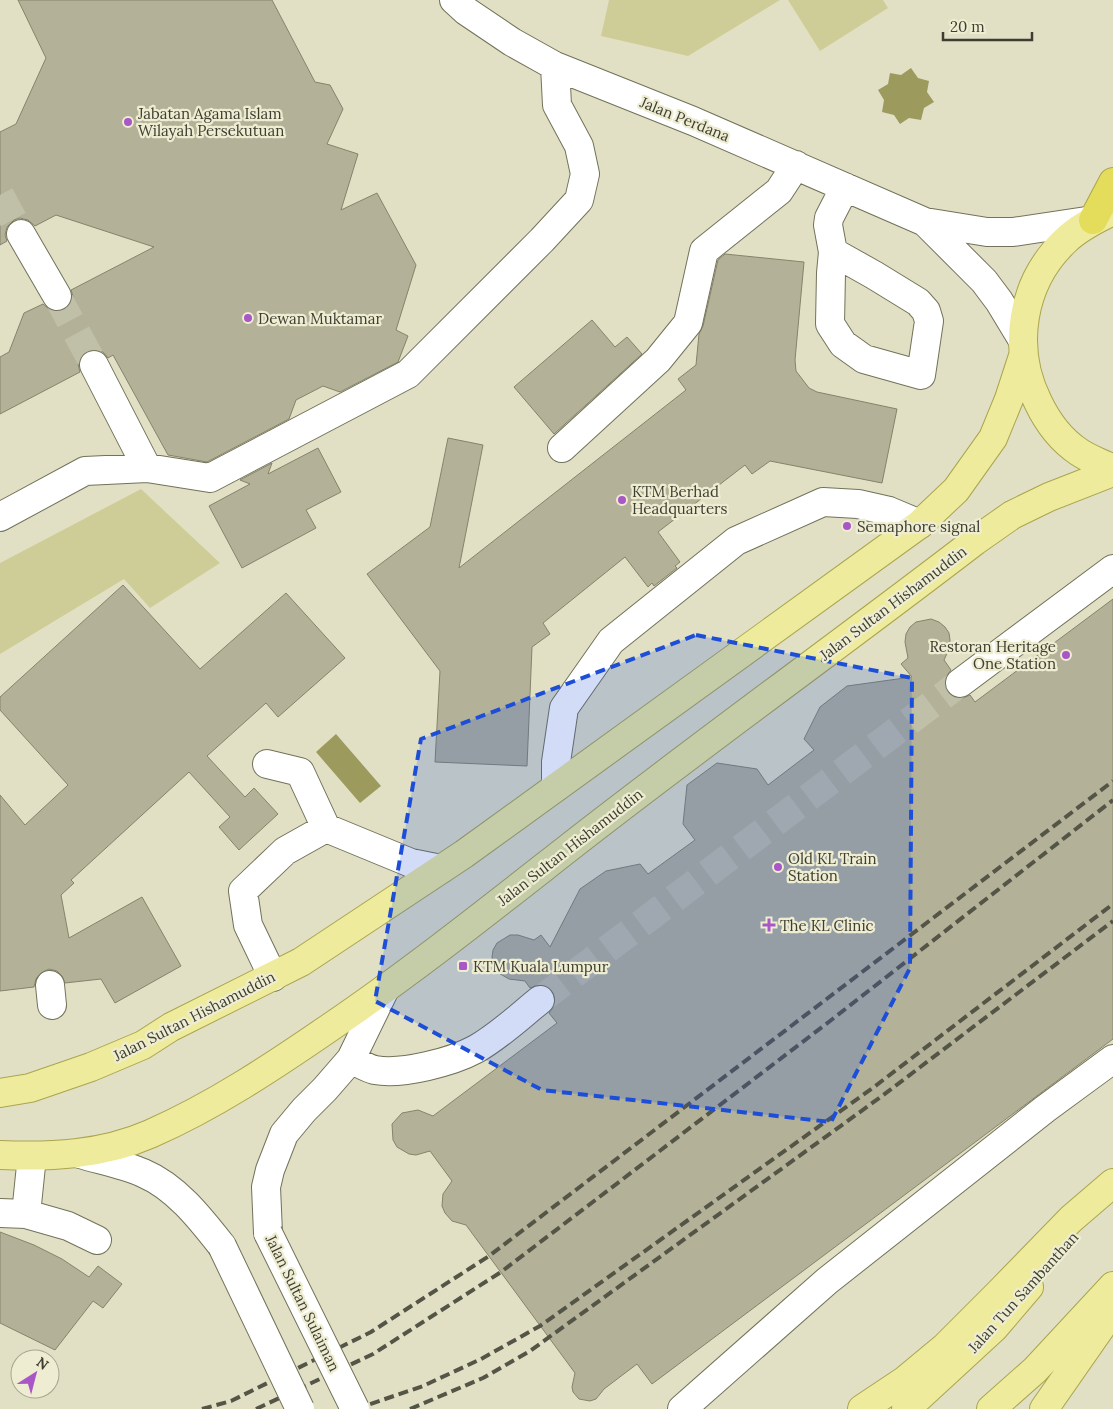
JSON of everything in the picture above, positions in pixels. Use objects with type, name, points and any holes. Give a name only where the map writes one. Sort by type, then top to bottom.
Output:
[{"type":"highway","points":[[1103,215],[1113,182]]},
{"type":"main road","points":[[1103,215],[1065,240],[1048,259],[1035,283],[1026,310],[1023,347],[1030,387],[1045,416],[1060,435],[1079,452],[1113,470]]},
{"type":"main road","name":"Jalan Sultan Hishamuddin","points":[[0,1093],[30,1088],[91,1067],[142,1045],[171,1027],[301,962],[442,869],[920,524],[956,490],[993,438],[1009,399],[1023,347]]},
{"type":"main road","name":"Jalan Sultan Hishamuddin","points":[[0,1155],[80,1154],[118,1146],[150,1134],[272,1068],[385,990],[731,723],[982,536],[1012,515],[1048,497],[1113,470]]},
{"type":"main road","points":[[862,1409],[904,1381],[945,1347],[1071,1219],[1113,1183]]},
{"type":"main road","name":"Jalan Tun Sambanthan","points":[[906,1409],[926,1393],[994,1328],[1113,1191]]},
{"type":"main road","points":[[991,1409],[1034,1370],[1113,1286]]},
{"type":"main road","points":[[1044,1409],[1113,1310]]},
{"type":"street","name":"Jalan Perdana","points":[[454,0],[466,11],[512,42],[555,66],[692,121],[925,222],[987,232],[1013,232],[1103,215]]},
{"type":"street","points":[[0,517],[84,471],[147,468],[210,478],[408,374],[542,240],[579,200],[585,174],[579,146],[557,105],[555,66]]},
{"type":"street","points":[[562,448],[658,360],[688,323],[704,251],[779,191],[796,165]]},
{"type":"street","points":[[833,252],[918,302],[926,311],[929,321],[921,375],[864,359],[843,344],[830,324],[830,273],[833,252],[828,231],[828,220],[846,187]]},
{"type":"street","name":"Jalan Perdana","points":[[925,222],[984,281],[999,302],[1023,347]]},
{"type":"street","points":[[22,234],[58,296]]},
{"type":"street","points":[[94,365],[147,468]]},
{"type":"street","points":[[556,787],[556,762],[564,708],[611,641],[736,540],[824,502],[858,504],[889,511],[920,524]]},
{"type":"street","points":[[960,683],[1113,569]]},
{"type":"street","points":[[267,764],[300,772],[326,828],[411,863],[442,869]]},
{"type":"street","points":[[273,976],[248,926],[243,891],[285,851],[326,828]]},
{"type":"street","name":"Jalan Sultan Sulaiman","points":[[355,1409],[268,1233],[266,1187],[270,1170],[284,1134],[351,1059],[385,990]]},
{"type":"street","points":[[351,1059],[367,1068],[376,1070],[402,1071],[430,1066],[474,1050],[493,1038],[540,1000]]},
{"type":"street","points":[[682,1409],[827,1281],[1045,1109],[1113,1059]]},
{"type":"street","points":[[80,1154],[143,1173],[159,1182],[198,1215],[222,1246],[300,1409]]},
{"type":"street","points":[[32,1156],[13,1214],[68,1226],[97,1240]]},
{"type":"highlighted area","points":[[696,635],[912,678],[910,968],[831,1122],[542,1090],[375,1001],[421,739]]},
{"type":"shaded area","points":[[609,0],[780,0],[688,56],[601,36]]},
{"type":"shaded area","points":[[788,0],[883,0],[888,8],[820,51]]},
{"type":"shaded area","points":[[911,68],[918,78],[929,81],[927,92],[934,102],[924,108],[921,120],[909,118],[900,124],[894,115],[882,112],[884,100],[878,90],[888,84],[890,73],[901,75]]},
{"type":"shaded area","points":[[141,489],[220,563],[150,608],[124,579],[0,654],[0,563]]},
{"type":"shaded area","points":[[336,734],[381,786],[360,803],[316,752]]},
{"type":"building","points":[[18,0],[272,0],[315,82],[330,85],[343,109],[327,144],[358,154],[341,210],[377,193],[416,265],[396,330],[408,336],[398,362],[340,392],[323,386],[296,400],[289,419],[207,462],[168,455],[113,355],[108,358],[103,352],[95,349],[87,351],[81,356],[78,364],[80,372],[0,414],[0,357],[9,352],[24,313],[43,304],[50,310],[58,312],[64,310],[71,303],[73,296],[71,290],[154,247],[56,215],[35,226],[28,220],[20,218],[14,220],[7,227],[5,235],[7,241],[0,245],[0,132],[16,124],[46,58]]},
{"type":"building","name":"KTM Berhad Headquarters","points":[[725,254],[804,262],[795,360],[796,371],[809,388],[817,392],[897,409],[882,483],[770,461],[752,474],[745,465],[658,532],[680,562],[675,566],[677,568],[654,586],[652,583],[648,587],[625,557],[543,623],[550,634],[532,647],[527,766],[435,762],[440,671],[367,574],[430,527],[448,438],[483,445],[459,568],[686,390],[678,379],[696,365],[699,334],[703,326],[718,260]]},
{"type":"building","points":[[592,320],[615,347],[627,337],[642,354],[554,434],[514,387]]},
{"type":"building","points":[[318,448],[341,492],[306,510],[316,528],[242,568],[209,506],[250,484],[240,480],[272,463],[268,474]]},
{"type":"building","points":[[123,585],[200,669],[286,593],[345,658],[278,717],[266,703],[207,756],[245,797],[254,788],[278,814],[239,850],[219,827],[230,817],[189,772],[71,880],[74,883],[61,895],[69,938],[142,897],[181,966],[115,1003],[101,979],[65,983],[57,971],[49,969],[41,973],[36,979],[34,987],[0,991],[0,795],[25,825],[68,785],[0,710],[0,697]]},
{"type":"building","points":[[1113,599],[1113,1039],[652,1384],[637,1364],[604,1389],[596,1399],[590,1401],[579,1399],[573,1392],[572,1387],[575,1373],[466,1225],[452,1221],[445,1213],[442,1206],[443,1194],[452,1181],[430,1151],[416,1155],[409,1154],[397,1147],[393,1140],[392,1124],[402,1113],[418,1110],[433,1116],[557,1023],[549,1013],[555,1005],[555,997],[552,990],[546,986],[538,985],[530,988],[525,981],[509,979],[497,972],[493,965],[492,957],[497,943],[510,935],[518,935],[534,940],[541,935],[550,947],[580,889],[606,871],[640,864],[648,874],[695,840],[683,824],[687,785],[717,763],[757,769],[768,785],[814,750],[804,739],[820,707],[847,686],[912,677],[901,664],[908,658],[905,642],[906,634],[916,622],[931,619],[945,627],[949,633],[950,640],[950,647],[944,660],[951,670],[946,677],[945,685],[948,693],[953,697],[961,699],[970,695],[975,702]]},
{"type":"building","points":[[0,1232],[34,1245],[62,1259],[89,1277],[98,1266],[122,1284],[103,1308],[93,1301],[56,1349],[0,1323]]},
{"type":"tunnel","points":[[0,195],[21,234]]},
{"type":"tunnel","points":[[57,296],[94,365]]},
{"type":"tunnel","points":[[540,1000],[960,683]]},
{"type":"railway","points":[[202,1409],[231,1401],[371,1332],[489,1256],[1113,781]]},
{"type":"railway","points":[[256,1409],[373,1354],[501,1272],[830,1021],[1113,800]]},
{"type":"railway","points":[[356,1409],[423,1386],[481,1359],[540,1326],[874,1087],[1113,904]]},
{"type":"railway","points":[[410,1409],[483,1378],[530,1351],[882,1096],[1113,921]]},
{"type":"place","name":"Jabatan Agama Islam Wilayah Persekutuan","points":[[128,122]]},
{"type":"place","name":"Dewan Muktamar","points":[[248,318]]},
{"type":"place","name":"KTM Berhad Headquarters","points":[[622,500]]},
{"type":"place","name":"Semaphore signal","points":[[847,526]]},
{"type":"place","name":"Restoran Heritage One Station","points":[[1066,655]]},
{"type":"place","name":"Old KL Train Station","points":[[778,867]]},
{"type":"place","name":"The KL Clinic","points":[[769,925]]},
{"type":"place","name":"KTM Kuala Lumpur","points":[[463,966]]}]
